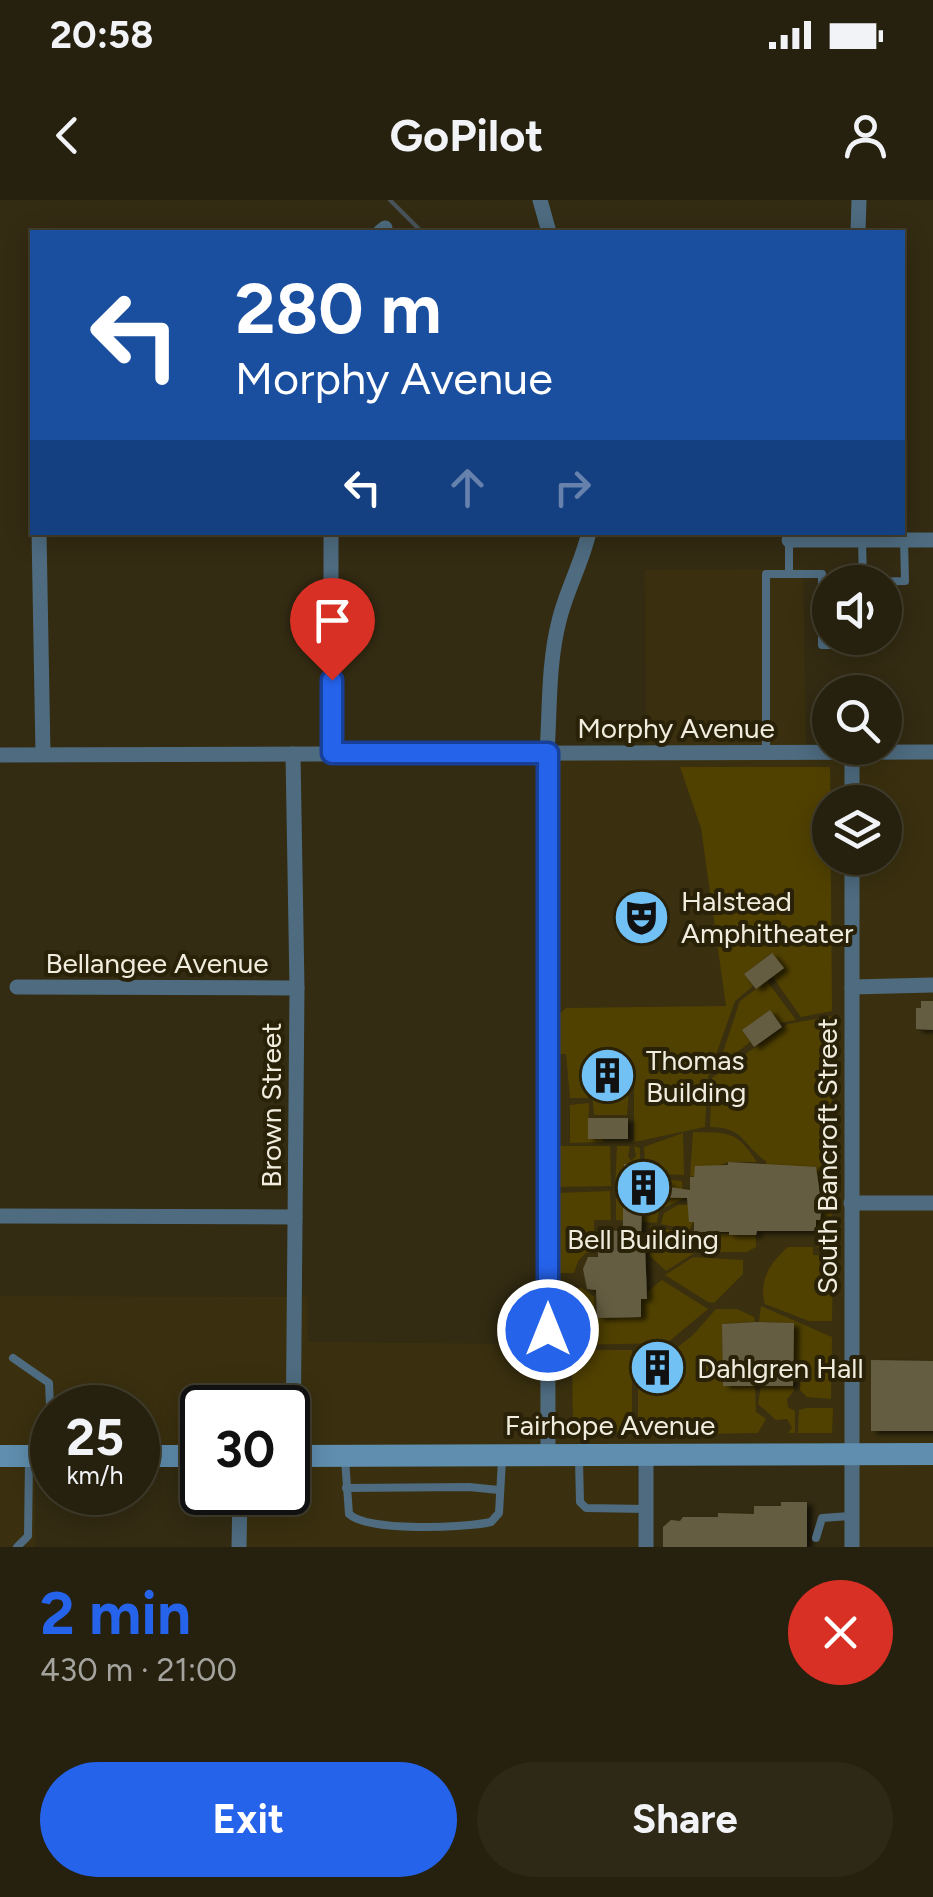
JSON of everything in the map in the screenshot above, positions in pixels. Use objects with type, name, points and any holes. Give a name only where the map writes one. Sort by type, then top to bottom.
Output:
[{"type":"street","points":[[540,200],[548,230]]},
{"type":"street","points":[[858,230],[859,200]]},
{"type":"street","points":[[39,535],[42,754]]},
{"type":"street","points":[[332,535],[332,753]]},
{"type":"street","points":[[548,1455],[548,753],[553,646],[588,535]]},
{"type":"street","points":[[789,540],[862,536],[933,540]]},
{"type":"street","name":"Morphy Avenue","points":[[902,752],[933,752]]},
{"type":"street","name":"Morphy Avenue","points":[[0,755],[812,753]]},
{"type":"street","name":"Brown Street","points":[[291,1385],[297,988],[294,754]]},
{"type":"street","name":"South Bancroft Street","points":[[852,875],[852,1547]]},
{"type":"street","points":[[852,987],[933,985]]},
{"type":"street","name":"Bellangee Avenue","points":[[17,987],[297,988]]},
{"type":"street","points":[[851,1204],[933,1203]]},
{"type":"street","points":[[0,1216],[295,1217]]},
{"type":"street","points":[[0,1456],[30,1454]]},
{"type":"street","name":"Fairhope Avenue","points":[[310,1456],[933,1454]]},
{"type":"street","points":[[646,1456],[646,1547]]},
{"type":"street","points":[[240,1515],[240,1547]]},
{"type":"lane","points":[[862,536],[862,565]]},
{"type":"lane","points":[[789,540],[789,574]]},
{"type":"lane","points":[[902,581],[904,540]]},
{"type":"lane","points":[[766,753],[766,574],[812,574]]},
{"type":"lane","points":[[13,1358],[50,1385]]},
{"type":"lane","points":[[345,1456],[350,1514],[356,1520],[370,1524],[437,1525],[491,1522],[498,1514],[503,1455]]},
{"type":"lane","points":[[578,1456],[580,1502],[586,1508],[646,1509]]},
{"type":"lane","points":[[346,1488],[469,1486],[498,1490]]},
{"type":"lane","points":[[28,1547],[32,1515]]},
{"type":"lane","points":[[816,1538],[822,1518],[852,1516]]},
{"type":"lane","points":[[17,1547],[28,1536]]},
{"type":"shaded area","points":[[803,569],[806,745],[812,745],[812,765],[902,765],[902,745],[933,745],[933,1547],[844,1547],[844,1451],[637,1450],[638,1547],[233,1547],[233,1515],[310,1515],[310,1385],[180,1385],[180,1465],[160,1465],[160,1385],[30,1385],[30,1515],[35,1515],[35,1547],[0,1547],[0,1296],[307,1297],[308,1342],[553,1344],[558,1193],[556,760],[646,759],[645,570]]},
{"type":"shaded area","points":[[680,767],[830,767],[830,785],[812,785],[812,875],[831,875],[832,1011],[801,1017],[772,976],[783,968],[771,953],[744,974],[753,986],[735,1001],[708,1077],[705,1127],[634,1142],[634,1084],[626,1083],[626,1064],[587,1085],[588,1098],[570,1098],[566,1054],[557,1054],[557,1016],[566,1008],[726,1006],[701,828]]},
{"type":"shaded area","points":[[767,981],[796,1020],[779,1023],[769,1011],[742,1030],[750,1042],[718,1067],[740,1001]]},
{"type":"shaded area","points":[[832,1016],[832,1192],[822,1193],[816,1174],[766,1167],[766,1161],[737,1134],[710,1127],[712,1078],[788,1024]]},
{"type":"shaded area","points":[[596,1085],[629,1088],[627,1115],[594,1115],[592,1093]]},
{"type":"shaded area","points":[[589,1103],[588,1138],[603,1142],[570,1143],[570,1105]]},
{"type":"shaded area","points":[[693,1132],[731,1135],[757,1162],[728,1162],[690,1177]]},
{"type":"shaded area","points":[[683,1133],[684,1175],[660,1174],[645,1164],[644,1147]]},
{"type":"shaded area","points":[[558,1146],[610,1146],[611,1186],[558,1187]]},
{"type":"shaded area","points":[[617,1146],[630,1146],[631,1161],[636,1156],[634,1146],[640,1148],[640,1165],[624,1164],[624,1181],[615,1188]]},
{"type":"shaded area","points":[[647,1178],[682,1181],[683,1199],[659,1210],[657,1223],[616,1220],[616,1198],[623,1198],[623,1213],[641,1213],[642,1196],[669,1197],[669,1182],[646,1182]]},
{"type":"shaded area","points":[[610,1191],[611,1220],[594,1220],[594,1253],[586,1253],[578,1261],[574,1273],[556,1273],[558,1193]]},
{"type":"shaded area","points":[[678,1205],[688,1205],[694,1222],[689,1230],[661,1224],[664,1213]]},
{"type":"shaded area","points":[[823,1205],[832,1205],[830,1250],[817,1247],[816,1220],[820,1219]]},
{"type":"shaded area","points":[[650,1226],[690,1234],[693,1254],[666,1271],[650,1256]]},
{"type":"shaded area","points":[[697,1232],[756,1235],[756,1247],[747,1252],[700,1252]]},
{"type":"shaded area","points":[[788,1247],[813,1247],[813,1255],[833,1256],[832,1321],[809,1321],[765,1304],[763,1287],[767,1272]]},
{"type":"shaded area","points":[[693,1257],[743,1260],[743,1274],[714,1303],[708,1302],[665,1275]]},
{"type":"shaded area","points":[[662,1280],[708,1309],[667,1343],[572,1345],[571,1288],[582,1288],[594,1297],[595,1318],[641,1316],[641,1299],[647,1299],[648,1291]]},
{"type":"shaded area","points":[[761,1306],[832,1337],[831,1399],[807,1397],[800,1390],[800,1382],[812,1379],[793,1380],[793,1323],[759,1322]]},
{"type":"shaded area","points":[[716,1309],[737,1309],[754,1317],[755,1322],[722,1324],[723,1385],[755,1386],[756,1412],[766,1419],[758,1433],[638,1435],[638,1386],[669,1386],[669,1354]]},
{"type":"shaded area","points":[[572,1350],[632,1350],[632,1433],[573,1433]]},
{"type":"shaded area","points":[[761,1386],[793,1386],[794,1391],[787,1399],[788,1407],[795,1411],[795,1433],[788,1433],[792,1428],[787,1419],[776,1420],[758,1404]]},
{"type":"shaded area","points":[[833,1408],[832,1433],[798,1433],[799,1410]]},
{"type":"building","points":[[772,953],[784,968],[756,989],[744,974]]},
{"type":"building","points":[[921,1001],[933,1001],[933,1030],[916,1029],[916,1008],[921,1008]]},
{"type":"building","points":[[770,1010],[782,1027],[754,1047],[742,1030]]},
{"type":"building","name":"Thomas Building","points":[[587,1064],[626,1064],[626,1085],[587,1085]]},
{"type":"building","points":[[588,1118],[628,1118],[628,1139],[588,1139]]},
{"type":"building","points":[[728,1162],[816,1167],[822,1208],[816,1231],[757,1231],[756,1235],[694,1232],[687,1198],[642,1197],[641,1246],[645,1246],[647,1299],[641,1299],[641,1317],[597,1318],[596,1290],[587,1289],[583,1269],[588,1257],[598,1257],[598,1230],[623,1231],[623,1196],[618,1196],[618,1181],[624,1181],[624,1164],[642,1167],[643,1182],[669,1182],[669,1187],[690,1190],[695,1166]]},
{"type":"building","points":[[794,1323],[793,1386],[723,1386],[722,1324]]},
{"type":"building","name":"Dahlgren Hall","points":[[649,1354],[669,1354],[669,1386],[650,1386]]},
{"type":"building","points":[[871,1360],[933,1361],[933,1431],[871,1431]]},
{"type":"building","points":[[781,1502],[807,1502],[807,1547],[663,1547],[663,1527],[671,1520],[718,1517],[718,1513],[754,1514],[754,1506],[781,1506]]},
{"type":"waterway","points":[[390,200],[420,230]]},
{"type":"place","name":"Halstead Amphitheater","points":[[642,917]]},
{"type":"place","name":"Thomas Building","points":[[607,1076]]},
{"type":"place","name":"Bell Building","points":[[643,1188]]},
{"type":"place","name":"Dahlgren Hall","points":[[658,1368]]},
{"type":"route","points":[[332,680],[332,753],[548,753],[548,1330]]}]
